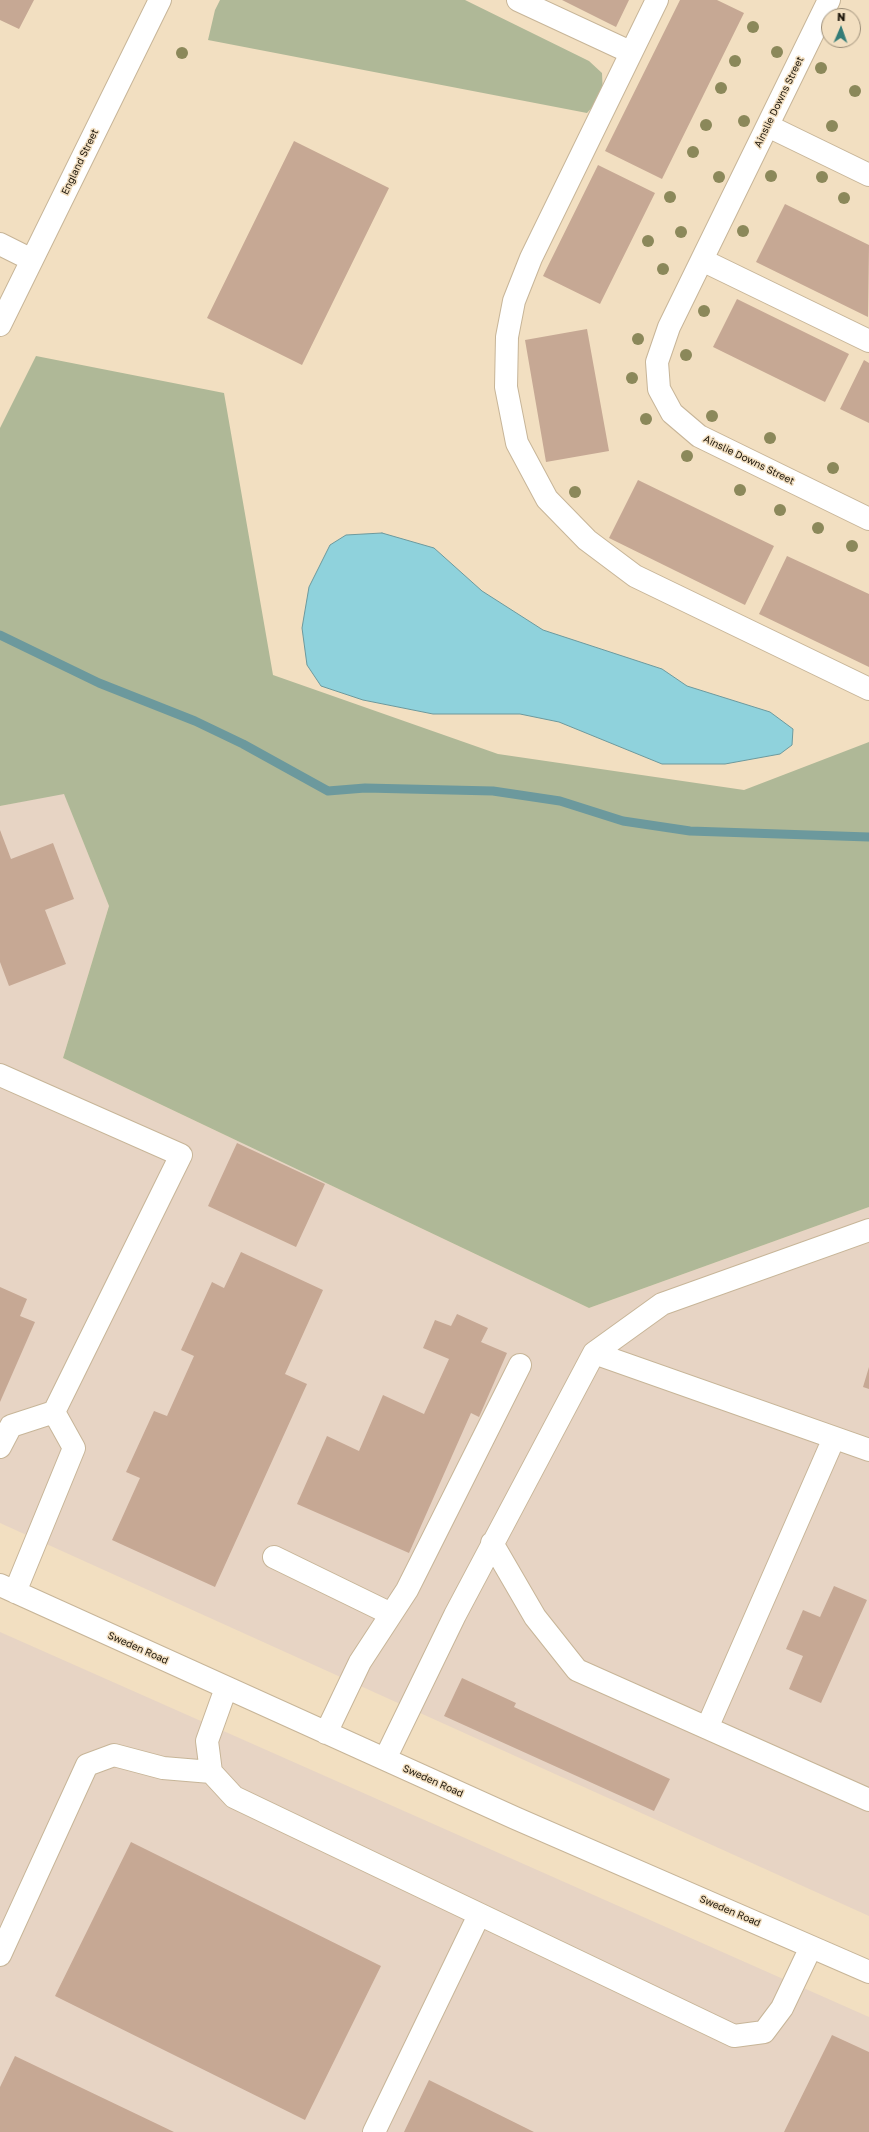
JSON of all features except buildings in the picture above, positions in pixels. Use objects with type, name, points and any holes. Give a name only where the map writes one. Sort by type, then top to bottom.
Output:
[{"type":"street","name":"England Street","points":[[0,325],[160,0]]},
{"type":"street","points":[[518,0],[630,52]]},
{"type":"street","points":[[657,0],[630,52],[531,258],[514,301],[507,337],[506,387],[517,443],[547,499],[587,540],[635,576],[869,689]]},
{"type":"street","name":"Ainslie Downs Street","points":[[829,0],[669,327],[658,362],[659,389],[672,413],[700,436],[869,519]]},
{"type":"street","points":[[768,126],[869,175]]},
{"type":"street","points":[[0,244],[32,260]]},
{"type":"street","points":[[702,260],[869,341]]},
{"type":"street","points":[[0,1075],[181,1155],[54,1412],[11,1426],[0,1447]]},
{"type":"street","points":[[385,1759],[455,1614],[594,1353],[662,1304],[869,1230]]},
{"type":"street","points":[[594,1353],[869,1450]]},
{"type":"street","points":[[326,1733],[360,1662],[407,1590],[520,1365]]},
{"type":"street","points":[[8,1589],[74,1448],[54,1412]]},
{"type":"street","points":[[708,1728],[834,1438]]},
{"type":"street","points":[[492,1543],[535,1617],[577,1670],[869,1800]]},
{"type":"street","points":[[274,1557],[391,1614]]},
{"type":"street","name":"Sweden Road","points":[[8,1589],[515,1818],[869,1972]]},
{"type":"street","points":[[226,1688],[206,1742],[211,1772],[234,1797],[734,2036],[764,2032],[782,2008],[811,1947]]},
{"type":"street","points":[[0,1954],[86,1765],[114,1755],[163,1768],[211,1772]]},
{"type":"street","points":[[374,2132],[479,1915]]},
{"type":"shaded area","points":[[64,793],[109,906],[63,1058],[589,1308],[869,1207],[869,1916],[0,1523],[0,806]]},
{"type":"shaded area","points":[[0,1632],[869,2017],[869,2132],[0,2132]]},
{"type":"green space","points":[[220,0],[465,0],[589,61],[602,73],[603,95],[587,113],[208,40],[215,10]]},
{"type":"green space","points":[[36,356],[224,393],[273,675],[498,754],[744,790],[869,742],[869,1207],[589,1308],[63,1058],[109,906],[64,794],[0,806],[0,428]]},
{"type":"water","points":[[382,533],[434,548],[482,591],[543,630],[662,669],[687,686],[770,712],[793,729],[792,745],[780,754],[725,764],[662,764],[559,722],[520,714],[433,714],[363,700],[321,686],[307,665],[302,628],[309,587],[330,545],[346,535]]},
{"type":"waterway","points":[[0,635],[99,683],[195,721],[243,744],[328,791],[365,788],[493,791],[560,801],[623,821],[690,831],[869,837]]}]
